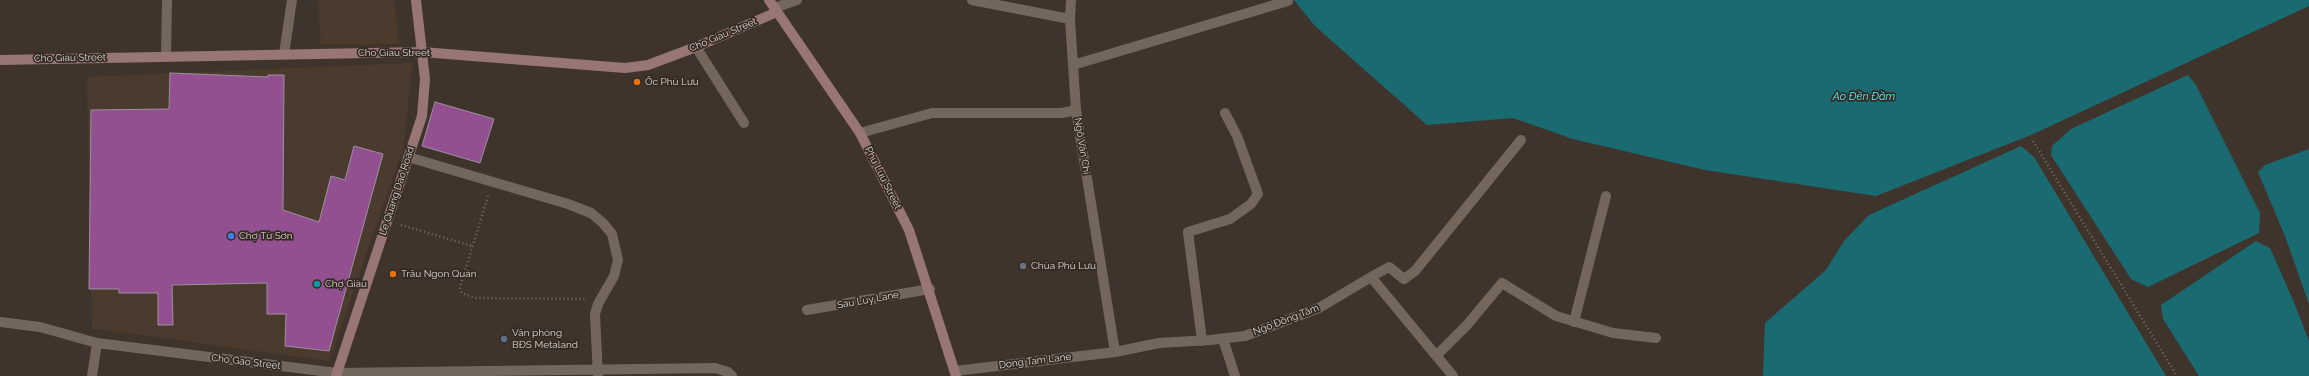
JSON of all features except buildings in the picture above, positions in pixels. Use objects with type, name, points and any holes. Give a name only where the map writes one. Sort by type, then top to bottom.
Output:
[{"type":"main road","name":"Le Quang Dao Road","points":[[336,374],[422,116],[425,79],[416,0]]},
{"type":"main road","name":"Cho Giau Street","points":[[0,60],[422,52],[625,68],[648,65],[696,47],[774,6]]},
{"type":"main road","name":"Phu Luu Street","points":[[774,6],[860,133],[910,230],[956,374]]},
{"type":"street","points":[[166,56],[167,0]]},
{"type":"street","points":[[284,54],[292,0]]},
{"type":"street","points":[[774,6],[797,0]]},
{"type":"street","points":[[972,0],[1070,19]]},
{"type":"street","points":[[1071,0],[1070,19],[1076,110]]},
{"type":"street","points":[[1073,65],[1288,1]]},
{"type":"street","points":[[696,47],[744,123]]},
{"type":"street","name":"Ngõ Văn Chỉ","points":[[860,133],[932,113],[1062,113],[1076,110],[1114,352]]},
{"type":"street","points":[[1202,341],[1188,232],[1230,219],[1251,204],[1258,194],[1237,136],[1225,113]]},
{"type":"street","name":"Ngõ Đồng Tâm","points":[[1114,352],[1159,343],[1202,341],[1245,336],[1313,311],[1389,267],[1404,279],[1415,271],[1521,140]]},
{"type":"street","points":[[408,157],[568,204],[591,213],[603,223],[612,234],[618,260],[614,276],[598,304],[595,314],[598,373]]},
{"type":"street","points":[[1574,322],[1606,196]]},
{"type":"street","points":[[1371,277],[1453,376]]},
{"type":"street","points":[[1437,356],[1467,325],[1502,283],[1556,316],[1613,333],[1656,338]]},
{"type":"street","name":"Sau Luy Lane","points":[[807,310],[930,289]]},
{"type":"street","name":"Cho Gao Street","points":[[0,322],[40,327],[97,343],[336,374],[598,373],[715,368],[728,372],[732,376]]},
{"type":"street","points":[[1222,339],[1235,376]]},
{"type":"street","points":[[92,376],[97,343]]},
{"type":"street","name":"Dong Tam Lane","points":[[956,374],[1114,352]]},
{"type":"path","points":[[2033,141],[2177,376]]},
{"type":"path","points":[[488,195],[460,289],[467,296],[585,299]]},
{"type":"path","points":[[387,221],[472,246]]},
{"type":"shaded area","points":[[318,0],[394,0],[399,44],[321,44]]},
{"type":"shaded area","name":"Chợ Từ Sơn","points":[[412,63],[404,145],[329,361],[92,328],[87,77]]},
{"type":"water","name":"Ao Đền Đầm","points":[[1294,0],[2309,0],[2309,6],[2031,135],[1876,196],[1705,170],[1573,139],[1513,118],[1427,125],[1315,26]]},
{"type":"water","points":[[2188,75],[2196,85],[2260,213],[2259,233],[2148,287],[2131,279],[2051,155],[2052,146],[2071,129]]},
{"type":"water","points":[[2021,146],[2034,157],[2166,376],[1763,376],[1765,323],[1826,270],[1844,241],[1869,215]]},
{"type":"water","points":[[2309,149],[2309,304],[2285,236],[2258,172],[2265,165]]},
{"type":"water","points":[[2256,241],[2270,248],[2293,300],[2309,341],[2309,376],[2199,376],[2163,319],[2161,305]]},
{"type":"place","name":"Ốc Phù Lưu","points":[[637,82]]},
{"type":"place","name":"Chợ Từ Sơn","points":[[231,236]]},
{"type":"place","name":"Chùa Phù Lưu","points":[[1023,266]]},
{"type":"place","name":"Trâu Ngon Quán","points":[[393,274]]},
{"type":"place","name":"Chợ Giàu","points":[[317,284]]},
{"type":"place","name":"Văn phòng BĐS Metaland","points":[[504,339]]}]
